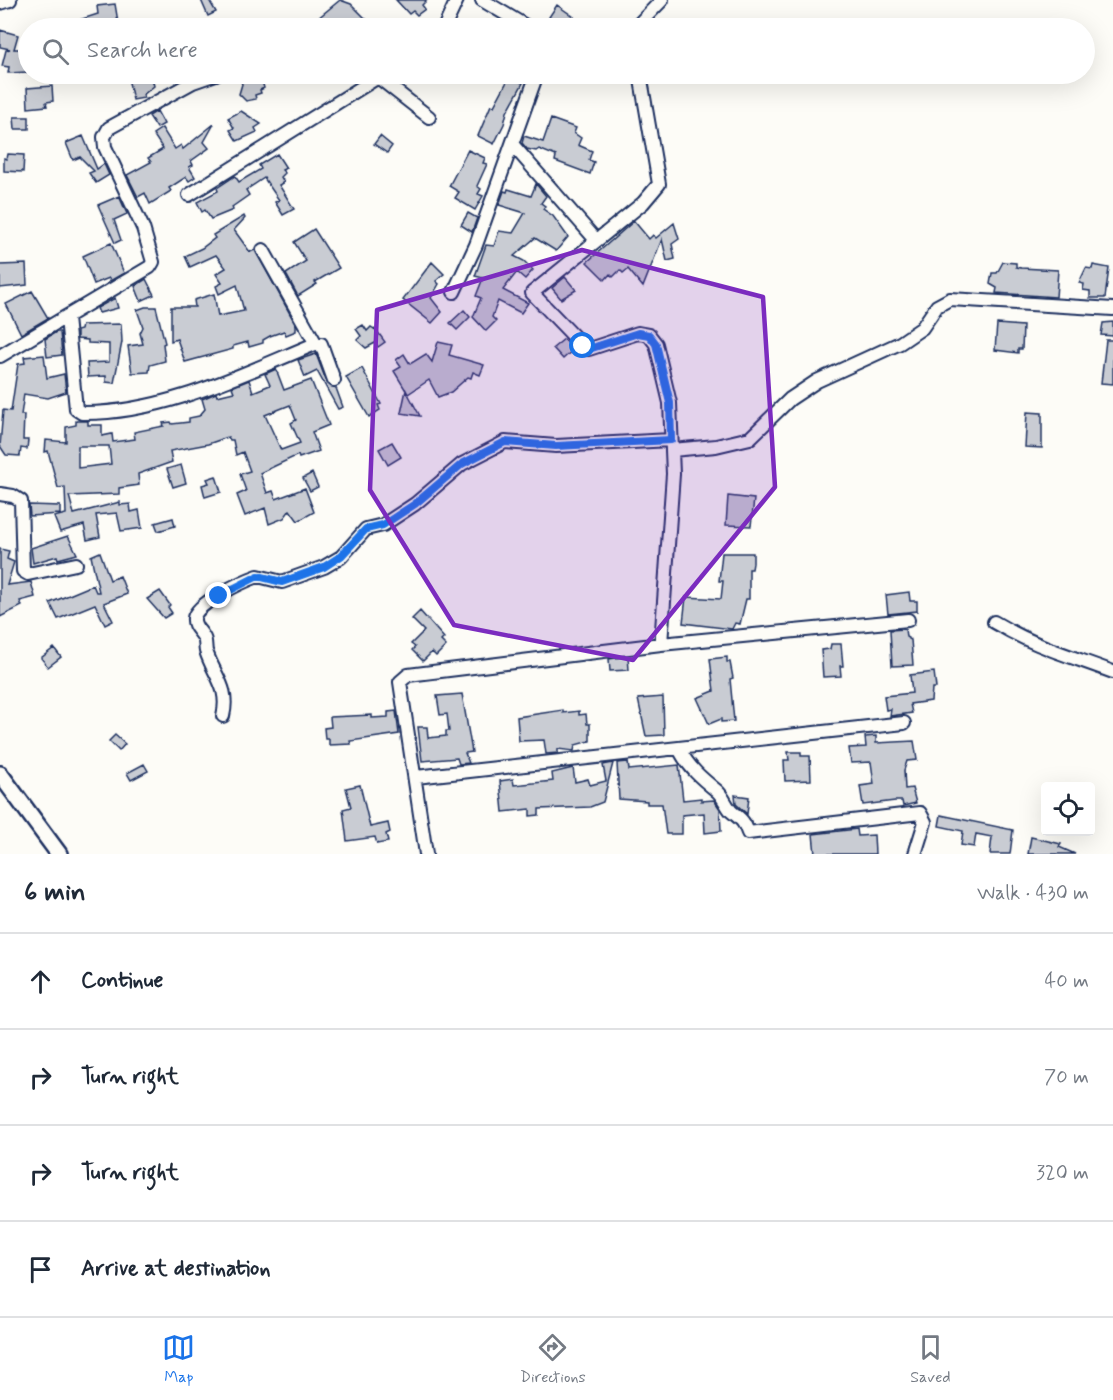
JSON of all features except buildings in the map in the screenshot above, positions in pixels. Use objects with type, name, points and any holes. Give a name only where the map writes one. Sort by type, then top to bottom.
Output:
[{"type":"street","points":[[0,3],[10,0]]},
{"type":"street","points":[[449,18],[457,0]]},
{"type":"street","points":[[483,0],[513,18]]},
{"type":"street","points":[[645,18],[662,0]]},
{"type":"street","points":[[0,356],[150,267],[153,262],[143,228],[105,147],[104,137],[109,128],[188,84]]},
{"type":"street","points":[[189,195],[366,84]]},
{"type":"street","points":[[390,84],[429,117]]},
{"type":"street","points":[[454,292],[476,245],[533,84]]},
{"type":"street","points":[[642,84],[659,184],[642,203],[532,293],[583,346],[589,349],[638,333],[649,335],[656,344],[670,403],[673,474],[661,644]]},
{"type":"street","points":[[512,144],[596,240]]},
{"type":"street","points":[[263,250],[316,344]]},
{"type":"street","points":[[223,716],[226,702],[220,679],[206,653],[204,639],[194,625],[194,615],[201,606],[258,576],[282,582],[324,567],[341,556],[366,529],[383,525],[415,504],[462,464],[505,442],[556,446],[716,446],[750,438],[790,399],[817,381],[900,343],[922,328],[937,306],[950,299],[1113,309]]},
{"type":"street","points":[[67,318],[76,409],[85,413],[142,408],[233,377],[316,344],[321,344],[334,380]]},
{"type":"street","points":[[0,494],[13,496],[21,501],[22,572],[28,574],[76,564]]},
{"type":"street","points":[[426,854],[416,777],[401,699],[400,682],[408,675],[661,644],[908,620]]},
{"type":"street","points":[[994,622],[1026,641],[1113,672]]},
{"type":"street","points":[[416,777],[904,723]]},
{"type":"street","points":[[679,749],[688,765],[705,783],[719,792],[732,811],[745,821],[748,833],[920,813],[925,822],[915,854]]},
{"type":"street","points":[[0,774],[59,854]]},
{"type":"highlighted area","points":[[582,250],[763,297],[775,487],[633,660],[454,625],[370,490],[377,310]]},
{"type":"route","points":[[219,596],[258,576],[282,582],[324,567],[341,556],[353,540],[366,529],[383,525],[415,504],[462,464],[490,452],[505,442],[521,441],[556,446],[671,440],[670,403],[656,344],[649,335],[638,333],[589,349],[583,346]]}]
